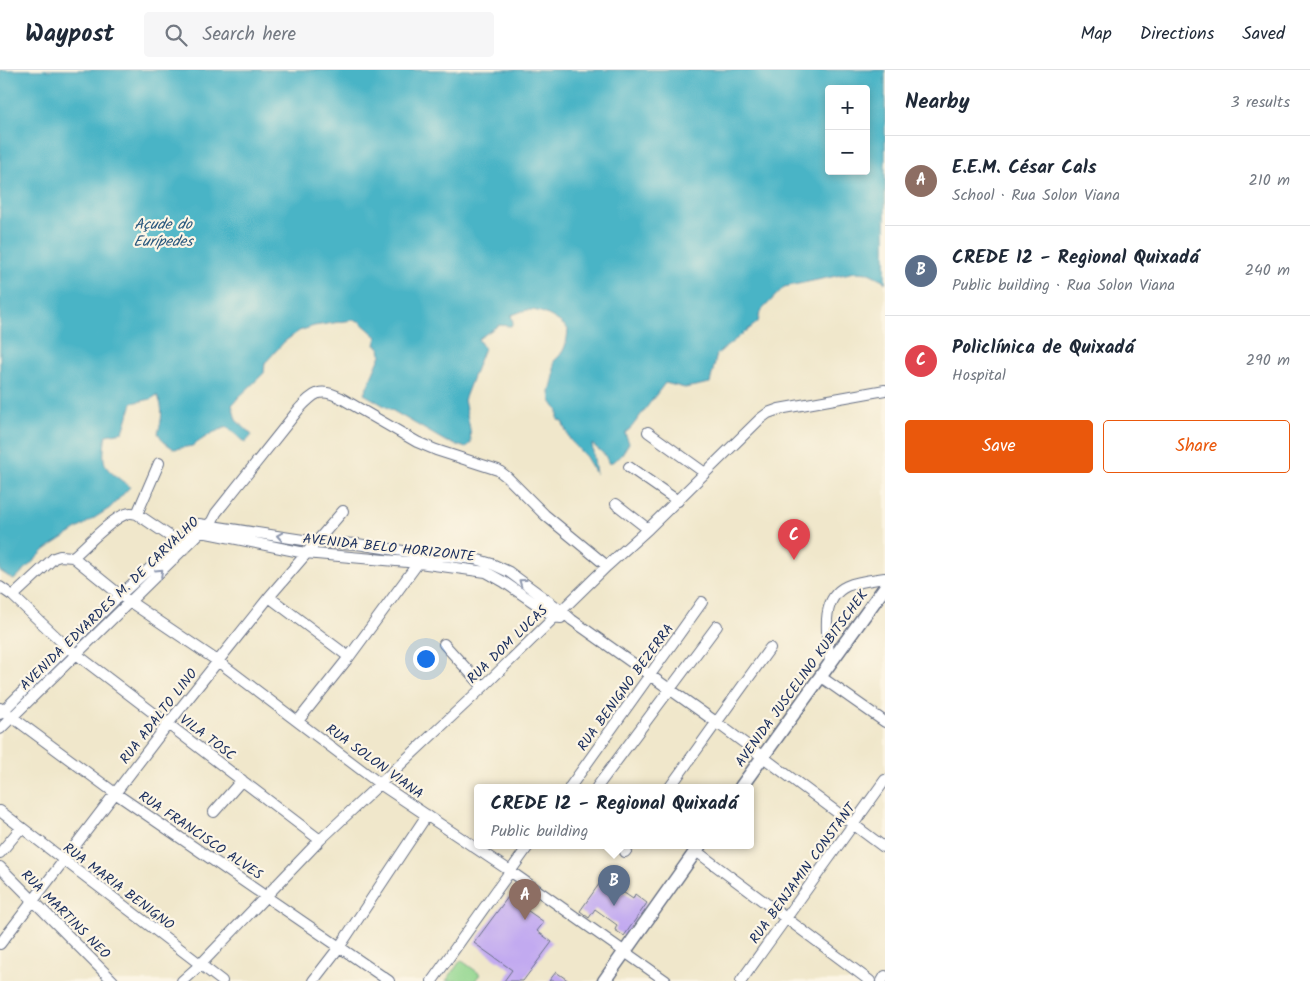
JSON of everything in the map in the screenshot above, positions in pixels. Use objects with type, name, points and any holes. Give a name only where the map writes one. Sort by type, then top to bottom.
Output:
[{"type":"main road","name":"AVENIDA JUSCELINO KUBITSCHEK","points":[[744,784],[884,590]]},
{"type":"main road","points":[[604,981],[697,849]]},
{"type":"street","name":"RUA DOM LUCAS","points":[[182,981],[200,965],[320,840],[483,687],[706,473],[747,431],[768,413],[805,403],[885,390]]},
{"type":"street","name":"AVENIDA EDVARDES M. DE CARVALHO","points":[[0,729],[4,712],[71,650],[129,602],[200,528],[212,521],[216,513],[311,397],[322,392],[329,392],[416,442],[498,470],[545,515],[607,566]]},
{"type":"street","points":[[648,432],[706,473]]},
{"type":"street","points":[[138,514],[159,463]]},
{"type":"street","points":[[629,467],[678,500]]},
{"type":"street","points":[[616,504],[648,529]]},
{"type":"street","name":"RUA ADALTO LINO","points":[[0,944],[168,724],[269,597],[343,510]]},
{"type":"street","points":[[12,596],[54,558],[60,556],[73,557],[120,517],[132,513],[138,514],[184,544]]},
{"type":"street","name":"AVENIDA BELO HORIZONTE","points":[[200,528],[316,542],[357,544],[421,558],[509,572],[558,614],[572,620],[763,757]]},
{"type":"street","name":"AVENIDA BELO HORIZONTE","points":[[200,528],[306,553],[421,558]]},
{"type":"street","name":"AVENIDA EDVARDES M. DE CARVALHO","points":[[71,650],[120,595],[184,544]]},
{"type":"street","points":[[354,556],[357,544]]},
{"type":"street","name":"RUA SOLON VIANA","points":[[73,557],[129,602],[219,662],[380,784],[474,846]]},
{"type":"street","points":[[298,721],[349,657],[421,558]]},
{"type":"street","points":[[830,664],[827,623],[829,606],[836,595],[846,587],[885,578]]},
{"type":"street","name":"VILA TOSC","points":[[0,587],[71,650],[320,840]]},
{"type":"street","points":[[269,597],[349,657]]},
{"type":"street","name":"RUA BENIGNO BEZERRA","points":[[572,784],[702,602]]},
{"type":"street","points":[[599,784],[717,626]]},
{"type":"street","points":[[444,644],[483,687]]},
{"type":"street","points":[[672,784],[770,648]]},
{"type":"street","points":[[821,677],[885,722]]},
{"type":"street","name":"RUA FRANCISCO ALVES","points":[[4,712],[115,793],[389,981]]},
{"type":"street","points":[[763,757],[885,848]]},
{"type":"street","points":[[214,812],[242,780]]},
{"type":"street","name":"RUA BENJAMIN CONSTANT","points":[[741,981],[885,780]]},
{"type":"street","name":"RUA MARIA BENIGNO","points":[[0,811],[222,981]]},
{"type":"street","points":[[313,981],[340,946],[428,815]]},
{"type":"street","points":[[0,853],[21,828]]},
{"type":"street","name":"RUA SOLON VIANA","points":[[478,849],[666,981]]},
{"type":"street","points":[[432,981],[525,849]]},
{"type":"street","points":[[699,849],[786,918],[870,981]]},
{"type":"street","name":"RUA MARTINS NEO","points":[[0,867],[114,981]]},
{"type":"street","points":[[882,981],[885,976]]},
{"type":"green space","points":[[461,960],[480,974],[475,981],[446,981]]},
{"type":"water","name":"Açude do Eurípedes","points":[[0,70],[885,70],[885,283],[869,273],[855,272],[784,287],[760,312],[758,322],[717,354],[710,383],[685,388],[665,383],[631,428],[625,433],[629,443],[620,457],[609,464],[605,455],[592,444],[596,474],[586,457],[570,440],[562,421],[558,420],[558,411],[551,401],[550,392],[554,376],[554,361],[565,347],[568,329],[549,315],[527,310],[511,315],[513,322],[511,326],[499,325],[478,339],[484,348],[464,400],[471,443],[466,448],[445,441],[364,394],[381,355],[380,348],[375,345],[377,337],[359,321],[352,320],[314,326],[299,331],[284,342],[265,363],[264,373],[232,405],[236,420],[252,435],[245,443],[227,427],[212,433],[192,446],[174,449],[164,442],[158,433],[162,414],[161,404],[157,395],[151,399],[132,403],[123,432],[106,435],[104,446],[104,462],[106,467],[130,487],[110,508],[46,549],[14,580],[0,571]]},
{"type":"building","points":[[607,873],[618,881],[614,886],[633,899],[635,894],[647,903],[624,936],[615,930],[617,925],[595,909],[589,918],[580,911]]},
{"type":"building","points":[[508,897],[544,922],[537,931],[552,942],[523,981],[504,981],[512,970],[474,943]]},
{"type":"building","points":[[556,972],[569,981],[549,981]]},
{"type":"place","name":"Policlínica de Quixadá","points":[[794,560]]},
{"type":"place","name":"CREDE 12 - Regional Quixadá","points":[[614,906]]},
{"type":"place","name":"E.E.M. César Cals","points":[[525,920]]}]
